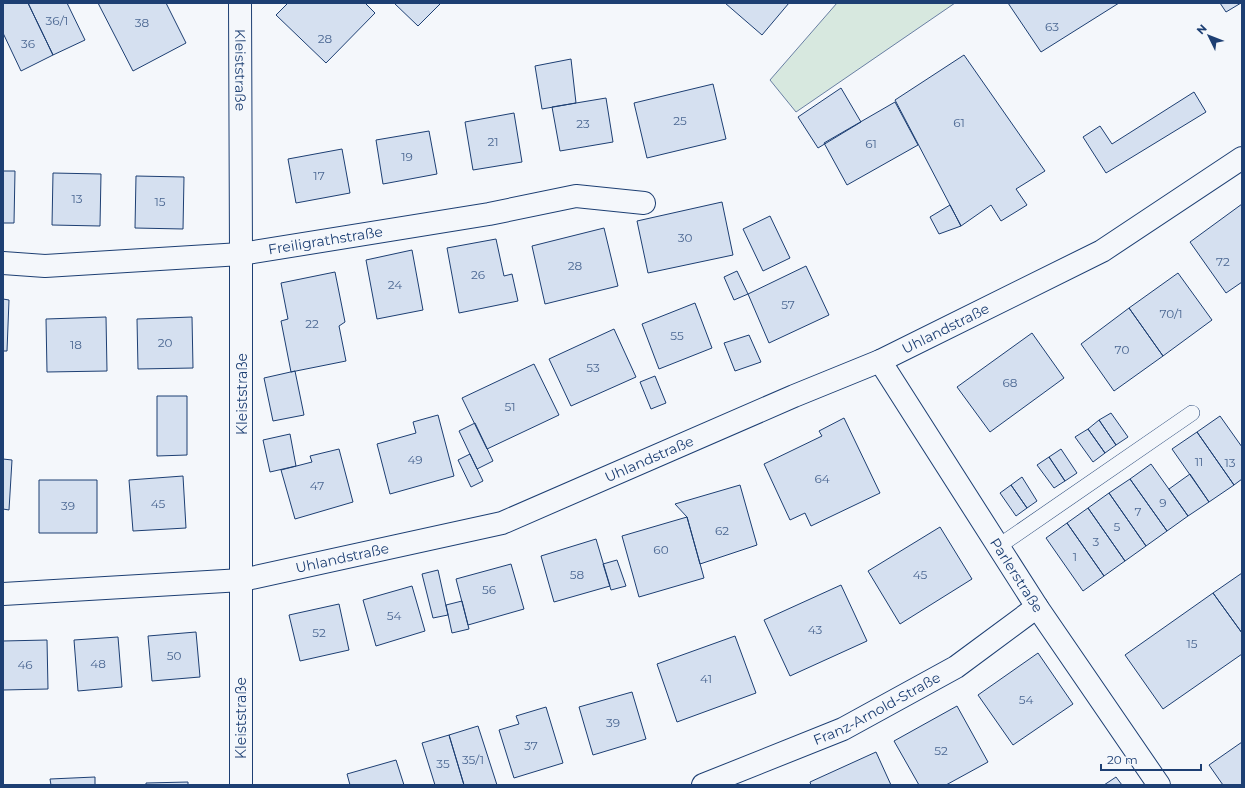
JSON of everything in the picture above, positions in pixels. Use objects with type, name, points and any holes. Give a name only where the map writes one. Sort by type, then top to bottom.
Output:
[{"type":"street","name":"Kleiststraße","points":[[240,3],[242,580],[241,785]]},
{"type":"street","name":"Uhlandstraße","points":[[3,594],[242,580],[502,523],[794,396],[880,361],[1102,251],[1242,158]]},
{"type":"street","name":"Freiligrathstraße","points":[[3,263],[45,266],[241,254],[489,214],[576,196],[644,203]]},
{"type":"street","name":"Parlerstraße","points":[[880,361],[1037,607],[1160,785]]},
{"type":"street","name":"Franz-Arnold-Straße","points":[[703,785],[843,729],[956,667],[1037,607]]},
{"type":"lane","points":[[999,546],[1192,413]]},
{"type":"shaded area","points":[[837,3],[955,3],[796,112],[770,80]]},
{"type":"building","points":[[3,3],[28,3],[53,55],[21,71],[3,33]]},
{"type":"building","points":[[28,3],[67,3],[85,40],[53,55]]},
{"type":"building","points":[[98,3],[166,3],[186,43],[133,71]]},
{"type":"building","points":[[288,3],[365,3],[375,13],[326,63],[276,15]]},
{"type":"building","points":[[394,3],[441,3],[418,26]]},
{"type":"building","points":[[725,3],[789,3],[762,35]]},
{"type":"building","points":[[1008,3],[1119,3],[1041,52]]},
{"type":"building","points":[[1220,3],[1241,3],[1226,12]]},
{"type":"building","points":[[964,55],[1045,171],[1016,189],[1027,205],[1001,221],[991,205],[961,226],[895,100]]},
{"type":"building","points":[[571,59],[576,103],[542,109],[535,66]]},
{"type":"building","points":[[713,84],[726,139],[647,158],[634,103]]},
{"type":"building","points":[[841,88],[861,122],[818,148],[798,117]]},
{"type":"building","points":[[1194,92],[1206,112],[1106,173],[1083,137],[1100,126],[1112,144]]},
{"type":"building","points":[[606,98],[613,142],[560,151],[552,107]]},
{"type":"building","points":[[895,102],[918,145],[847,185],[824,143]]},
{"type":"building","points":[[514,113],[522,162],[473,170],[465,122]]},
{"type":"building","points":[[429,131],[437,174],[383,184],[376,140]]},
{"type":"building","points":[[342,149],[350,193],[296,203],[288,159]]},
{"type":"building","points":[[3,171],[15,171],[14,223],[3,223]]},
{"type":"building","points":[[53,173],[101,174],[100,226],[52,225]]},
{"type":"building","points":[[136,176],[184,177],[183,229],[135,228]]},
{"type":"building","points":[[722,202],[733,255],[648,273],[637,221]]},
{"type":"building","points":[[1242,204],[1242,282],[1226,293],[1190,242]]},
{"type":"building","points":[[950,205],[961,226],[939,234],[930,217]]},
{"type":"building","points":[[770,216],[790,258],[763,271],[743,229]]},
{"type":"building","points":[[604,228],[618,286],[545,304],[532,246]]},
{"type":"building","points":[[496,239],[504,276],[512,274],[518,301],[459,313],[447,248]]},
{"type":"building","points":[[412,250],[423,310],[377,319],[366,260]]},
{"type":"building","points":[[806,266],[829,315],[769,343],[748,294]]},
{"type":"building","points":[[737,271],[748,294],[734,300],[724,277]]},
{"type":"building","points":[[335,272],[345,322],[339,326],[346,361],[291,372],[281,321],[288,319],[281,283]]},
{"type":"building","points":[[1178,273],[1212,320],[1163,356],[1129,308]]},
{"type":"building","points":[[3,299],[9,300],[7,351],[3,351]]},
{"type":"building","points":[[695,303],[712,348],[659,369],[642,324]]},
{"type":"building","points":[[1129,308],[1163,356],[1114,391],[1081,344]]},
{"type":"building","points":[[106,317],[107,371],[47,372],[46,319]]},
{"type":"building","points":[[192,317],[193,368],[138,369],[137,319]]},
{"type":"building","points":[[614,329],[636,377],[571,406],[549,359]]},
{"type":"building","points":[[1032,333],[1064,378],[990,432],[957,387]]},
{"type":"building","points":[[749,335],[761,362],[735,371],[724,343]]},
{"type":"building","points":[[534,364],[559,415],[487,449],[462,398]]},
{"type":"building","points":[[295,371],[304,415],[273,421],[264,378]]},
{"type":"building","points":[[655,376],[666,403],[651,409],[640,382]]},
{"type":"building","points":[[157,396],[187,396],[187,455],[157,456]]},
{"type":"building","points":[[1111,413],[1128,437],[1116,445],[1099,420]]},
{"type":"building","points":[[438,415],[454,476],[390,494],[377,444],[416,433],[413,422]]},
{"type":"building","points":[[1220,416],[1242,447],[1242,479],[1234,485],[1197,432]]},
{"type":"building","points":[[844,418],[880,493],[811,526],[805,513],[790,520],[764,464],[822,436],[819,431]]},
{"type":"building","points":[[1099,420],[1116,445],[1105,453],[1088,429]]},
{"type":"building","points":[[475,423],[493,461],[477,469],[459,431]]},
{"type":"building","points":[[1088,429],[1105,453],[1093,462],[1075,437]]},
{"type":"building","points":[[1197,432],[1234,485],[1209,502],[1172,449]]},
{"type":"building","points":[[290,434],[296,466],[270,472],[263,440]]},
{"type":"building","points":[[339,449],[353,502],[295,519],[281,470],[312,462],[310,456]]},
{"type":"building","points":[[1061,449],[1077,473],[1065,481],[1049,457]]},
{"type":"building","points":[[470,454],[483,481],[471,487],[458,460]]},
{"type":"building","points":[[1049,457],[1065,481],[1054,488],[1037,465]]},
{"type":"building","points":[[3,459],[12,460],[9,510],[3,509]]},
{"type":"building","points":[[1151,464],[1188,516],[1167,531],[1130,479]]},
{"type":"building","points":[[1190,474],[1209,502],[1188,516],[1169,489]]},
{"type":"building","points":[[183,476],[186,528],[133,531],[129,480]]},
{"type":"building","points":[[1022,477],[1037,501],[1027,508],[1011,485]]},
{"type":"building","points":[[1130,479],[1167,531],[1146,546],[1109,493]]},
{"type":"building","points":[[39,480],[97,480],[97,533],[39,533]]},
{"type":"building","points":[[740,485],[757,545],[700,564],[687,517],[675,504]]},
{"type":"building","points":[[1011,485],[1027,508],[1016,516],[1000,493]]},
{"type":"building","points":[[1109,493],[1146,546],[1125,561],[1088,508]]},
{"type":"building","points":[[1088,508],[1125,561],[1104,576],[1067,523]]},
{"type":"building","points":[[687,517],[704,578],[639,597],[622,536]]},
{"type":"building","points":[[1067,523],[1104,576],[1083,591],[1046,538]]},
{"type":"building","points":[[940,527],[972,579],[900,624],[868,571]]},
{"type":"building","points":[[596,539],[610,586],[554,602],[541,556]]},
{"type":"building","points":[[617,560],[626,586],[611,590],[603,564]]},
{"type":"building","points":[[511,564],[524,609],[468,625],[456,579]]},
{"type":"building","points":[[438,570],[448,615],[433,618],[422,574]]},
{"type":"building","points":[[1242,573],[1242,633],[1213,593]]},
{"type":"building","points":[[841,585],[867,641],[790,676],[764,620]]},
{"type":"building","points":[[412,586],[425,631],[376,646],[363,600]]},
{"type":"building","points":[[1213,593],[1242,633],[1242,654],[1163,709],[1125,655]]},
{"type":"building","points":[[462,601],[469,629],[452,633],[446,605]]},
{"type":"building","points":[[339,604],[349,650],[300,661],[289,615]]},
{"type":"building","points":[[196,632],[200,677],[152,681],[148,636]]},
{"type":"building","points":[[735,636],[756,693],[677,722],[657,664]]},
{"type":"building","points":[[118,637],[122,687],[78,691],[74,640]]},
{"type":"building","points":[[47,640],[48,689],[3,690],[3,641]]},
{"type":"building","points":[[1038,653],[1073,704],[1013,745],[978,695]]},
{"type":"building","points":[[632,692],[646,739],[593,755],[579,707]]},
{"type":"building","points":[[957,706],[988,762],[946,785],[919,785],[894,741]]},
{"type":"building","points":[[546,707],[563,763],[514,778],[499,730],[519,724],[516,716]]},
{"type":"building","points":[[478,726],[497,785],[464,785],[449,735]]},
{"type":"building","points":[[449,735],[464,785],[435,785],[422,743]]},
{"type":"building","points":[[1242,742],[1242,785],[1223,785],[1209,765]]},
{"type":"building","points":[[876,752],[891,785],[811,785],[810,782]]},
{"type":"building","points":[[396,760],[404,785],[350,785],[347,774]]},
{"type":"building","points":[[95,777],[95,785],[51,785],[50,779]]},
{"type":"building","points":[[1116,777],[1122,785],[1104,785]]},
{"type":"building","points":[[188,782],[188,785],[146,785],[146,783]]}]
